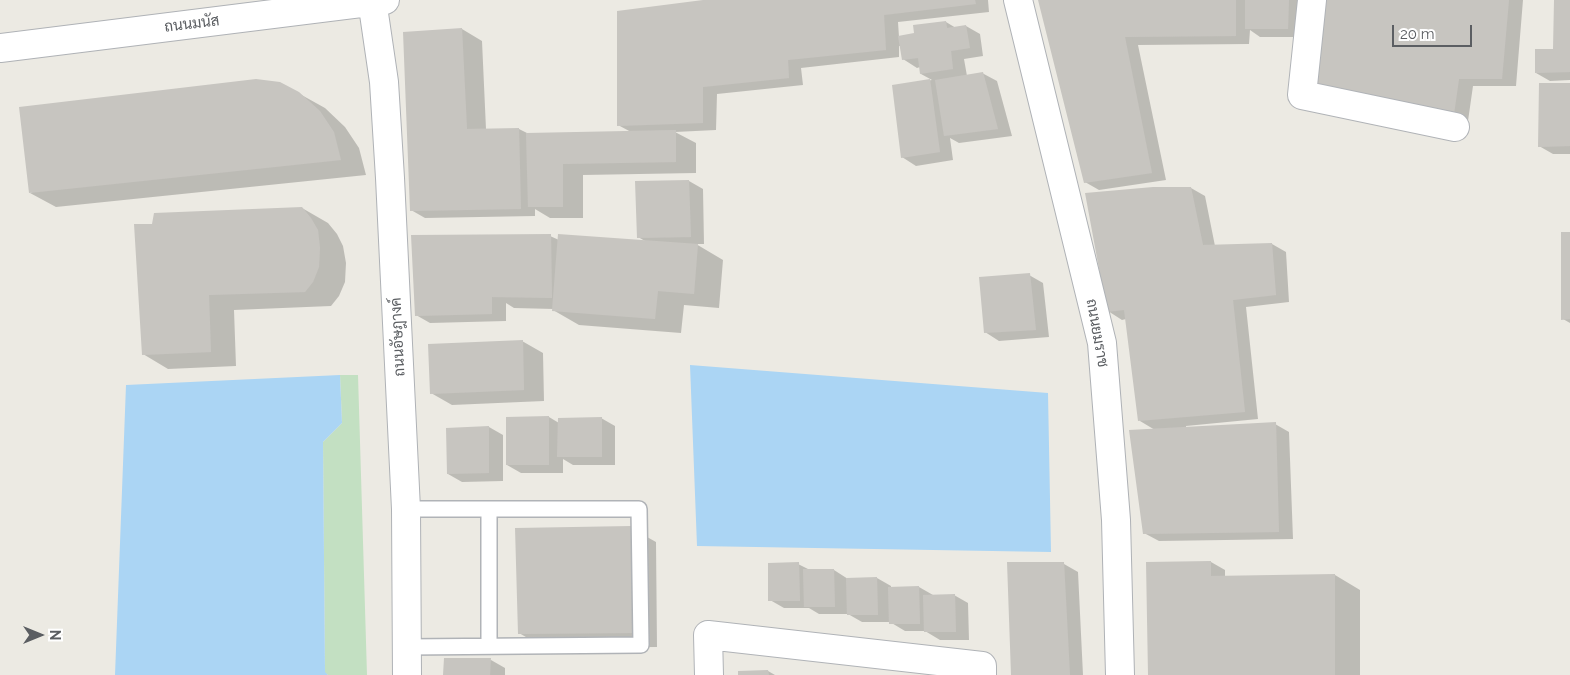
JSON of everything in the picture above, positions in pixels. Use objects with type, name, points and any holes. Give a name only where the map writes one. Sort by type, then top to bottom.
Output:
[{"type":"street","name":"ถนนมนัส","points":[[0,48],[376,0]]},
{"type":"street","name":"ถนนอัษฎางค์","points":[[376,0],[384,82],[406,509],[408,675]]},
{"type":"street","name":"ถนนยมราช","points":[[1018,0],[1102,343],[1116,520],[1120,675]]},
{"type":"street","points":[[1312,0],[1302,95],[1455,127]]},
{"type":"street","points":[[709,675],[708,635],[982,666],[982,675]]},
{"type":"lane","points":[[406,509],[639,509],[641,645],[408,647]]},
{"type":"lane","points":[[489,509],[489,646]]},
{"type":"green space","points":[[340,375],[358,375],[367,675],[328,675],[325,673],[323,442],[342,423]]},
{"type":"water","points":[[690,365],[1048,393],[1051,552],[697,546]]},
{"type":"water","points":[[340,375],[342,423],[323,442],[325,672],[328,675],[115,675],[126,385]]},
{"type":"building","points":[[703,0],[975,0],[976,4],[884,15],[886,50],[788,60],[789,78],[703,87],[703,123],[617,126],[617,11]]},
{"type":"building","points":[[1038,0],[1236,0],[1236,36],[1125,37],[1152,173],[1084,183]]},
{"type":"building","points":[[1245,0],[1289,0],[1288,29],[1245,29]]},
{"type":"building","points":[[1322,0],[1509,0],[1502,79],[1459,79],[1454,114],[1312,86]]},
{"type":"building","points":[[1554,0],[1570,0],[1570,72],[1535,73],[1535,49],[1553,49]]},
{"type":"building","points":[[946,21],[947,28],[966,25],[970,48],[951,51],[953,69],[920,74],[918,58],[902,60],[898,36],[914,33],[913,25]]},
{"type":"building","points":[[462,28],[467,129],[519,128],[521,209],[410,211],[403,32]]},
{"type":"building","points":[[983,72],[998,129],[944,136],[935,80]]},
{"type":"building","points":[[256,79],[280,82],[299,92],[320,111],[334,132],[341,160],[29,193],[19,107]]},
{"type":"building","points":[[930,79],[940,152],[901,158],[892,85]]},
{"type":"building","points":[[1539,83],[1570,83],[1570,146],[1538,147]]},
{"type":"building","points":[[676,130],[676,162],[563,164],[563,207],[528,207],[526,133]]},
{"type":"building","points":[[689,180],[691,237],[637,238],[635,181]]},
{"type":"building","points":[[1153,187],[1191,187],[1203,245],[1272,243],[1276,295],[1233,300],[1245,412],[1138,421],[1124,310],[1107,312],[1085,193]]},
{"type":"building","points":[[302,207],[318,230],[320,248],[319,267],[313,282],[305,292],[209,295],[211,352],[142,355],[134,224],[152,224],[154,213]]},
{"type":"building","points":[[1561,232],[1570,232],[1570,319],[1561,320]]},
{"type":"building","points":[[551,234],[552,298],[492,297],[492,314],[415,316],[411,235]]},
{"type":"building","points":[[558,234],[698,244],[694,294],[658,291],[655,319],[552,311]]},
{"type":"building","points":[[1030,273],[1036,330],[984,333],[979,277]]},
{"type":"building","points":[[523,340],[524,390],[430,394],[428,344]]},
{"type":"building","points":[[549,416],[549,465],[506,465],[506,417]]},
{"type":"building","points":[[602,417],[602,457],[557,457],[558,418]]},
{"type":"building","points":[[1276,422],[1279,532],[1143,534],[1129,430]]},
{"type":"building","points":[[489,426],[489,473],[447,474],[446,428]]},
{"type":"building","points":[[631,526],[632,633],[518,634],[515,528]]},
{"type":"building","points":[[1211,561],[1211,576],[1335,574],[1335,675],[1148,675],[1146,562]]},
{"type":"building","points":[[799,562],[800,601],[768,601],[768,563]]},
{"type":"building","points":[[1007,562],[1064,562],[1070,675],[1011,675]]},
{"type":"building","points":[[803,569],[834,569],[835,607],[804,607]]},
{"type":"building","points":[[877,577],[878,615],[847,615],[846,578]]},
{"type":"building","points":[[919,586],[920,624],[889,624],[888,587]]},
{"type":"building","points":[[955,594],[956,632],[924,632],[923,595]]},
{"type":"building","points":[[444,658],[491,658],[490,675],[443,675]]},
{"type":"building","points":[[768,670],[769,675],[738,675],[738,671]]}]
